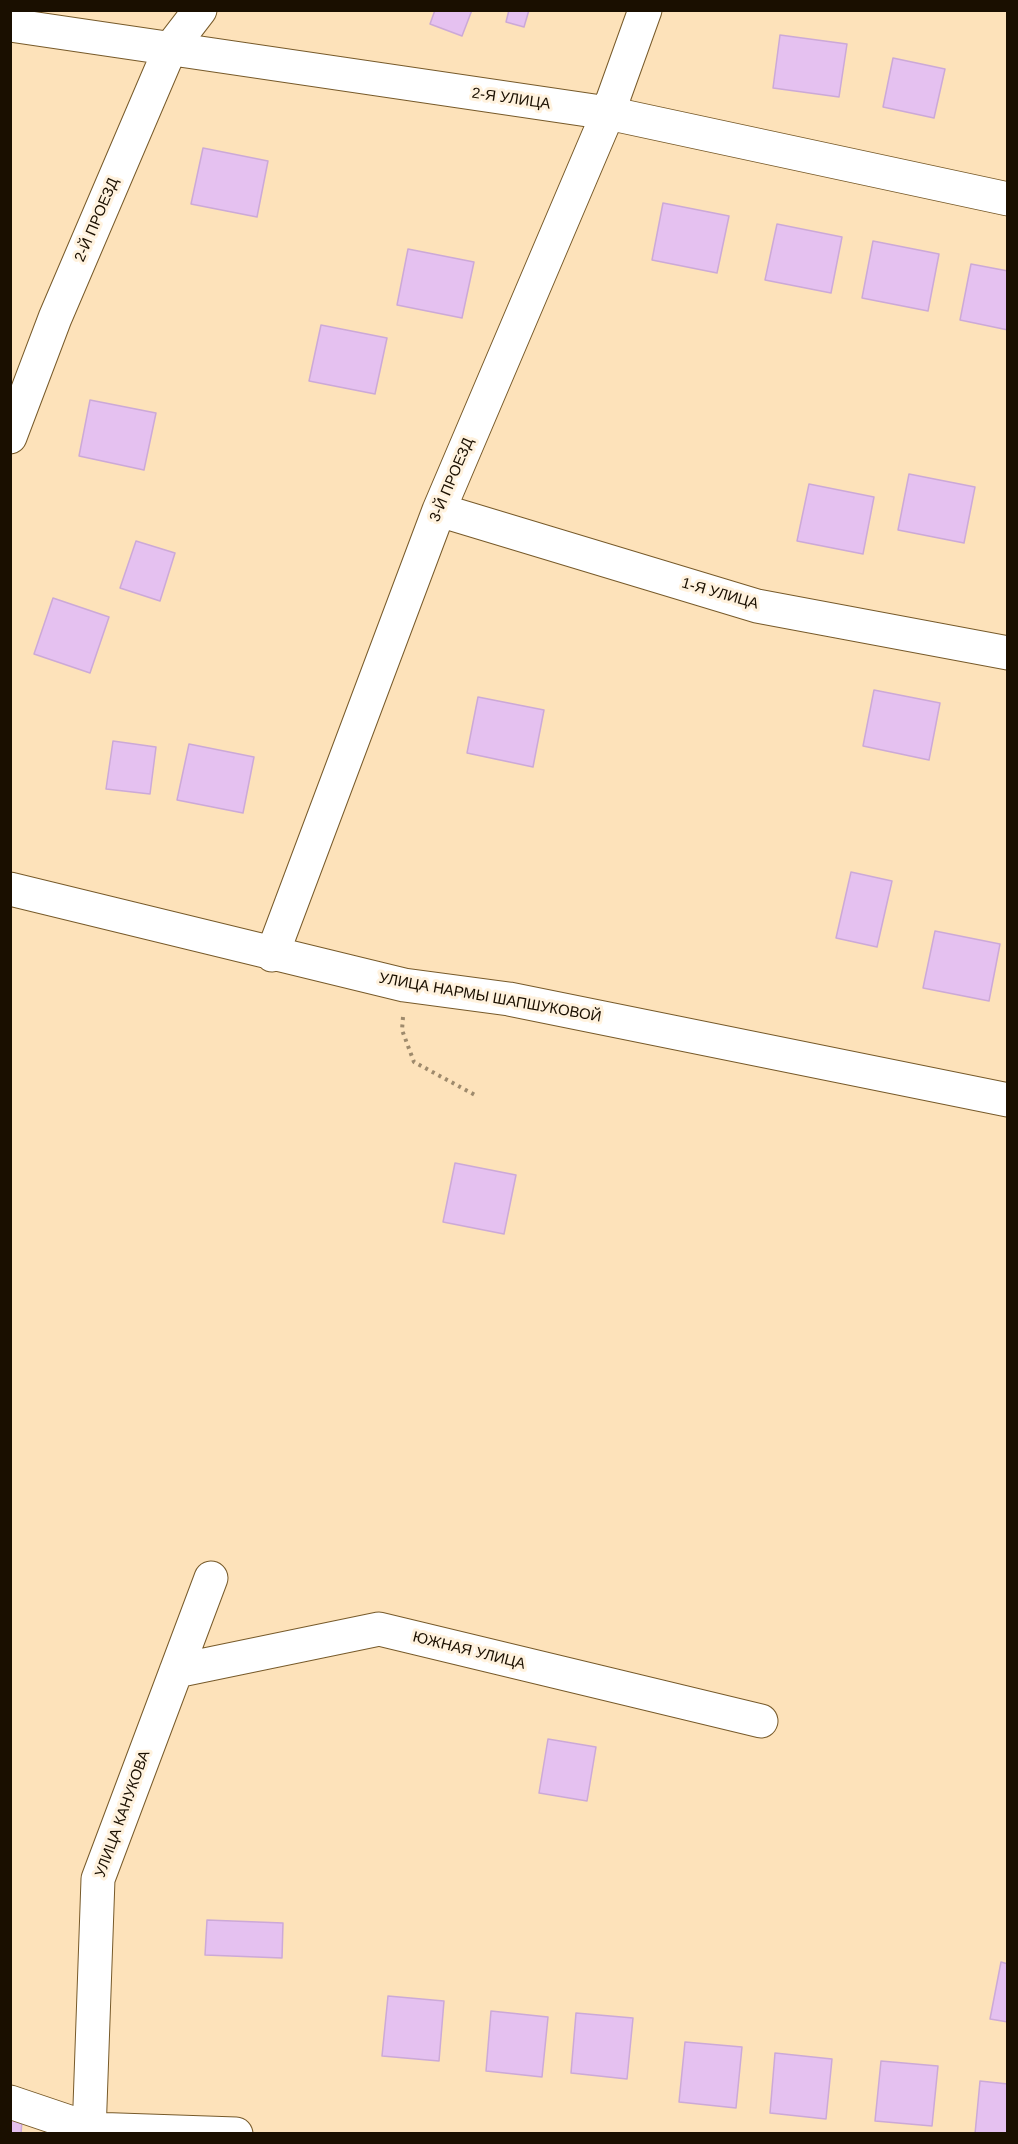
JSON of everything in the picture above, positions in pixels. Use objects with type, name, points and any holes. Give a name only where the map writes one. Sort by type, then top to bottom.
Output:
[{"type":"street","name":"2-Й ПРОЕЗД","points":[[10,437],[55,318],[170,49],[200,10]]},
{"type":"street","name":"3-Й ПРОЕЗД","points":[[272,955],[439,510],[608,113],[645,10]]},
{"type":"street","name":"2-Я УЛИЦА","points":[[10,25],[608,113],[1008,199]]},
{"type":"street","name":"1-Я УЛИЦА","points":[[439,510],[757,606],[1008,653]]},
{"type":"street","name":"УЛИЦА НАРМЫ ШАПШУКОВОЙ","points":[[10,889],[272,955],[404,985],[509,999],[1008,1100]]},
{"type":"street","name":"УЛИЦА КАНУКОВА","points":[[90,2131],[98,1879],[211,1578]]},
{"type":"street","name":"ЮЖНАЯ УЛИЦА","points":[[176,1671],[379,1629],[761,1721]]},
{"type":"street","points":[[10,2102],[90,2131],[236,2133]]},
{"type":"path","points":[[404,985],[402,1030],[414,1062],[475,1095]]},
{"type":"building","points":[[435,10],[472,10],[462,36],[430,24]]},
{"type":"building","points":[[509,10],[529,10],[524,27],[506,22]]},
{"type":"building","points":[[780,35],[847,44],[839,97],[773,88]]},
{"type":"building","points":[[893,58],[945,69],[934,118],[883,107]]},
{"type":"building","points":[[203,148],[268,161],[257,217],[191,204]]},
{"type":"building","points":[[663,203],[729,216],[717,273],[652,260]]},
{"type":"building","points":[[777,224],[842,237],[831,293],[765,280]]},
{"type":"building","points":[[873,241],[939,254],[928,311],[862,298]]},
{"type":"building","points":[[408,249],[474,262],[462,318],[397,305]]},
{"type":"building","points":[[971,264],[1008,271],[1008,330],[960,320]]},
{"type":"building","points":[[321,325],[387,338],[375,394],[309,381]]},
{"type":"building","points":[[90,400],[156,413],[144,470],[79,456]]},
{"type":"building","points":[[909,474],[975,487],[964,543],[898,530]]},
{"type":"building","points":[[809,484],[874,497],[863,554],[797,541]]},
{"type":"building","points":[[136,541],[175,553],[160,601],[120,588]]},
{"type":"building","points":[[53,598],[109,617],[90,673],[34,654]]},
{"type":"building","points":[[874,690],[940,703],[929,760],[863,746]]},
{"type":"building","points":[[478,697],[544,710],[533,767],[467,753]]},
{"type":"building","points":[[113,741],[156,747],[150,794],[106,789]]},
{"type":"building","points":[[189,744],[254,757],[243,813],[177,800]]},
{"type":"building","points":[[851,872],[892,881],[877,947],[836,938]]},
{"type":"building","points":[[935,931],[1000,944],[989,1001],[923,988]]},
{"type":"building","points":[[455,1163],[516,1175],[504,1234],[443,1222]]},
{"type":"building","points":[[548,1739],[596,1747],[587,1801],[539,1793]]},
{"type":"building","points":[[207,1920],[283,1923],[282,1958],[205,1955]]},
{"type":"building","points":[[1001,1962],[1008,1964],[1008,2022],[990,2019]]},
{"type":"building","points":[[388,1996],[444,2001],[439,2061],[382,2056]]},
{"type":"building","points":[[491,2011],[548,2017],[542,2077],[486,2071]]},
{"type":"building","points":[[576,2013],[633,2018],[627,2079],[571,2073]]},
{"type":"building","points":[[685,2042],[742,2047],[736,2108],[679,2102]]},
{"type":"building","points":[[775,2053],[832,2059],[826,2119],[770,2113]]},
{"type":"building","points":[[881,2061],[938,2066],[932,2126],[875,2121]]},
{"type":"building","points":[[980,2081],[1008,2084],[1008,2134],[975,2134]]},
{"type":"building","points":[[10,2119],[22,2120],[21,2134],[10,2134]]}]
